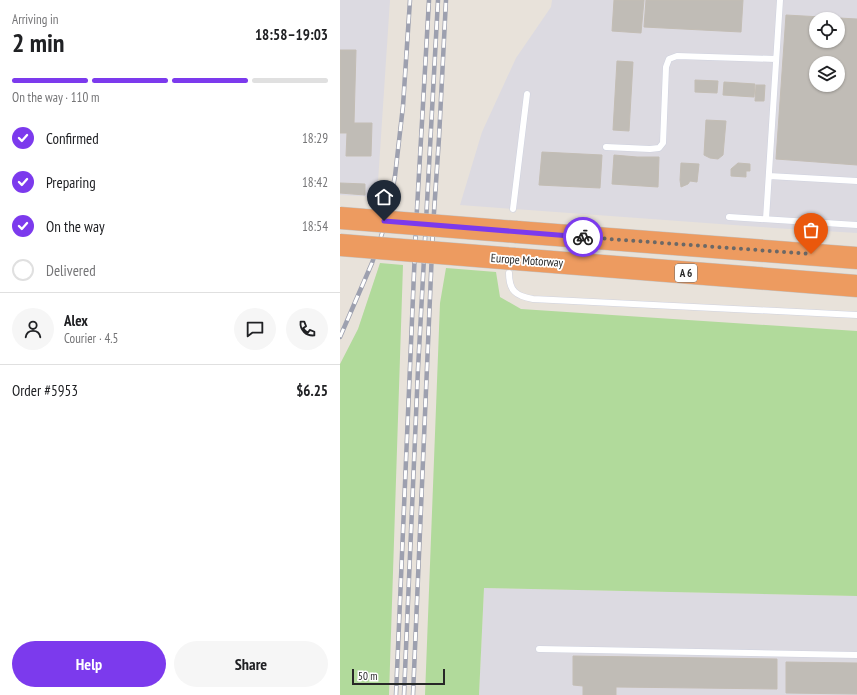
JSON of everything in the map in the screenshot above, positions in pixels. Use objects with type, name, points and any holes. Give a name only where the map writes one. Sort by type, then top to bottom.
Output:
[{"type":"highway","points":[[340,218],[857,258]]},
{"type":"highway","name":"Europe Motorway","points":[[340,246],[512,266],[857,286]]},
{"type":"lane","points":[[766,219],[780,0]]},
{"type":"lane","points":[[606,147],[650,149],[658,148],[663,143],[666,67],[669,60],[677,56],[776,59]]},
{"type":"lane","points":[[513,209],[527,94]]},
{"type":"lane","points":[[769,176],[857,181]]},
{"type":"lane","points":[[729,217],[857,226]]},
{"type":"lane","points":[[512,266],[509,282],[512,289],[524,297],[533,299],[857,315]]},
{"type":"lane","points":[[539,649],[857,655]]},
{"type":"shaded area","points":[[340,0],[390,0],[377,197],[340,195]]},
{"type":"shaded area","points":[[552,0],[857,0],[857,233],[460,205],[482,132],[516,58],[551,7]]},
{"type":"shaded area","points":[[484,588],[857,596],[857,695],[479,695]]},
{"type":"green space","points":[[380,263],[403,265],[389,695],[340,695],[340,364],[358,329]]},
{"type":"green space","points":[[446,268],[496,272],[500,297],[521,309],[857,331],[857,596],[484,588],[479,695],[425,695],[440,303]]},
{"type":"building","points":[[614,0],[644,0],[641,33],[612,31]]},
{"type":"building","points":[[646,0],[743,0],[741,32],[644,27]]},
{"type":"building","points":[[786,15],[809,16],[809,48],[845,48],[845,18],[857,19],[857,165],[776,159]]},
{"type":"building","points":[[340,50],[356,50],[354,123],[372,123],[371,156],[346,156],[347,133],[340,133]]},
{"type":"building","points":[[617,61],[633,62],[629,131],[613,130]]},
{"type":"building","points":[[695,80],[718,81],[717,93],[695,92]]},
{"type":"building","points":[[724,82],[755,84],[754,97],[723,95]]},
{"type":"building","points":[[756,85],[765,85],[764,101],[755,101]]},
{"type":"building","points":[[706,120],[726,121],[723,155],[718,159],[710,158],[704,155]]},
{"type":"building","points":[[542,152],[602,155],[600,188],[539,185]]},
{"type":"building","points":[[614,155],[659,157],[658,187],[612,184]]},
{"type":"building","points":[[681,163],[699,164],[697,182],[690,181],[688,184],[681,187]]},
{"type":"building","points":[[738,163],[750,164],[750,171],[746,171],[746,177],[731,176],[731,169]]},
{"type":"building","points":[[340,183],[365,184],[365,195],[340,193]]},
{"type":"building","points":[[573,656],[777,659],[777,689],[616,687],[616,695],[583,695],[583,686],[573,685]]},
{"type":"building","points":[[786,662],[857,663],[857,694],[786,693]]},
{"type":"railway","points":[[340,337],[372,263],[387,219],[395,176],[403,106],[410,0]]},
{"type":"railway","points":[[396,695],[416,226],[429,0]]},
{"type":"railway","points":[[404,695],[418,369],[438,0]]},
{"type":"railway","points":[[413,695],[433,227],[446,0]]},
{"type":"way so far","points":[[583,237],[811,254]]},
{"type":"route","points":[[384,221],[583,237]]}]
